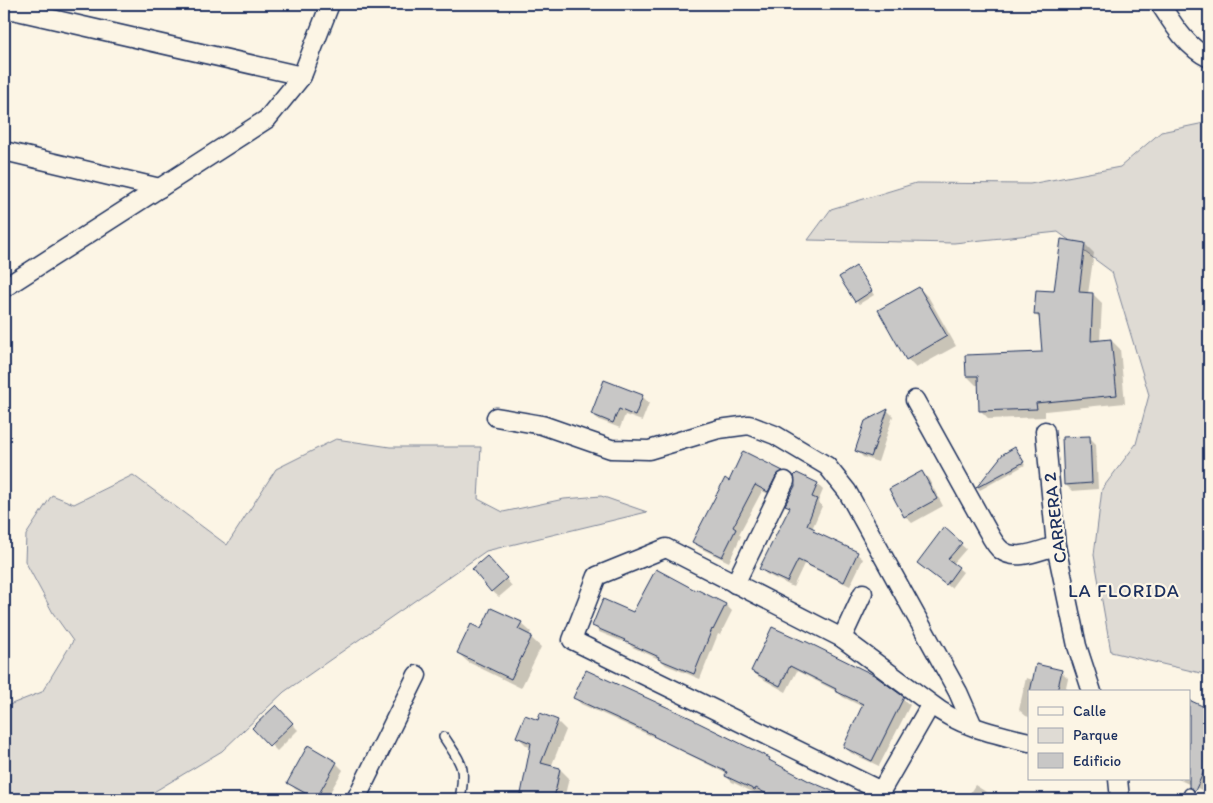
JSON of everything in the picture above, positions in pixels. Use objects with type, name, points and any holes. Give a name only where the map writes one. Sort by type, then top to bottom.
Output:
[{"type":"street","points":[[4,288],[267,119],[302,76],[330,4]]},
{"type":"street","points":[[1160,4],[1178,31],[1191,45],[1209,58]]},
{"type":"street","points":[[4,8],[302,76]]},
{"type":"street","points":[[4,151],[160,188]]},
{"type":"street","points":[[915,400],[991,537],[1000,549],[1007,554],[1020,556],[1056,546]]},
{"type":"street","points":[[496,417],[542,425],[611,449],[640,450],[649,450],[719,429],[750,425],[775,435],[827,466],[847,491],[958,692],[973,726]]},
{"type":"street","name":"CARRERA 2","points":[[1045,431],[1056,546],[1077,646],[1091,690]]},
{"type":"street","points":[[735,584],[785,481]]},
{"type":"street","points":[[931,704],[881,791],[572,640],[597,576],[666,548],[842,638],[931,704],[944,715],[973,726],[1028,742]]},
{"type":"street","points":[[842,638],[863,593]]},
{"type":"street","points":[[356,799],[417,675]]},
{"type":"street","points":[[1118,780],[1120,799]]},
{"type":"lane","points":[[444,737],[462,765],[463,780],[460,799]]},
{"type":"green space","points":[[1209,122],[1209,241],[1207,243],[1209,256],[1209,675],[1111,652],[1094,555],[1102,489],[1136,444],[1149,395],[1112,272],[1058,232],[954,243],[808,240],[831,209],[916,183],[1030,184],[1120,167],[1161,132]]},
{"type":"green space","points":[[336,439],[390,447],[481,447],[478,499],[503,512],[564,499],[601,496],[647,512],[486,551],[284,692],[222,751],[142,799],[4,799],[4,707],[42,692],[73,641],[53,613],[25,561],[26,535],[52,495],[74,504],[133,475],[227,545],[276,469]]},
{"type":"building","points":[[1061,239],[1085,243],[1079,292],[1093,293],[1091,341],[1111,339],[1117,395],[1036,403],[1037,409],[979,411],[978,376],[966,376],[965,355],[1042,352],[1039,315],[1034,315],[1036,290],[1054,291]]},
{"type":"building","points":[[856,266],[872,291],[855,302],[839,277]]},
{"type":"building","points":[[919,287],[947,336],[906,360],[878,310]]},
{"type":"building","points":[[604,380],[643,395],[635,416],[619,409],[613,423],[591,414]]},
{"type":"building","points":[[888,409],[871,457],[855,451],[865,421]]},
{"type":"building","points":[[1090,436],[1092,483],[1064,485],[1062,437]]},
{"type":"building","points":[[1015,447],[1024,462],[976,488],[1003,454]]},
{"type":"building","points":[[743,451],[783,471],[776,476],[768,492],[755,485],[733,527],[736,529],[722,557],[692,542],[725,478],[729,481]]},
{"type":"building","points":[[922,471],[937,499],[904,517],[889,489]]},
{"type":"building","points":[[797,473],[818,483],[812,497],[817,499],[807,525],[815,529],[813,531],[858,552],[844,582],[798,560],[787,582],[759,569],[790,507],[785,505],[795,486],[794,476]]},
{"type":"building","points":[[944,527],[962,543],[948,559],[959,567],[946,585],[917,563]]},
{"type":"building","points":[[487,556],[507,578],[491,592],[472,569]]},
{"type":"building","points":[[656,569],[726,604],[712,629],[694,674],[658,659],[659,657],[625,640],[592,626],[603,599],[633,612]]},
{"type":"building","points":[[491,608],[522,622],[518,629],[532,636],[511,679],[457,653],[471,624],[481,629]]},
{"type":"building","points":[[772,627],[874,675],[904,697],[872,761],[843,747],[863,704],[790,666],[780,686],[751,671]]},
{"type":"building","points":[[1036,664],[1062,670],[1057,690],[1030,690]]},
{"type":"building","points":[[586,670],[695,720],[770,758],[769,760],[809,781],[851,799],[776,799],[756,788],[755,790],[725,776],[727,772],[654,735],[573,698]]},
{"type":"building","points":[[1190,700],[1209,709],[1209,760],[1195,791],[1189,787]]},
{"type":"building","points":[[276,705],[293,723],[269,746],[252,728]]},
{"type":"building","points":[[540,713],[558,720],[541,763],[560,768],[554,799],[520,799],[531,743],[516,737],[525,715],[538,720]]},
{"type":"building","points":[[308,745],[337,762],[316,799],[287,783]]},
{"type":"district","name":"LA FLORIDA","points":[[1124,590]]}]
